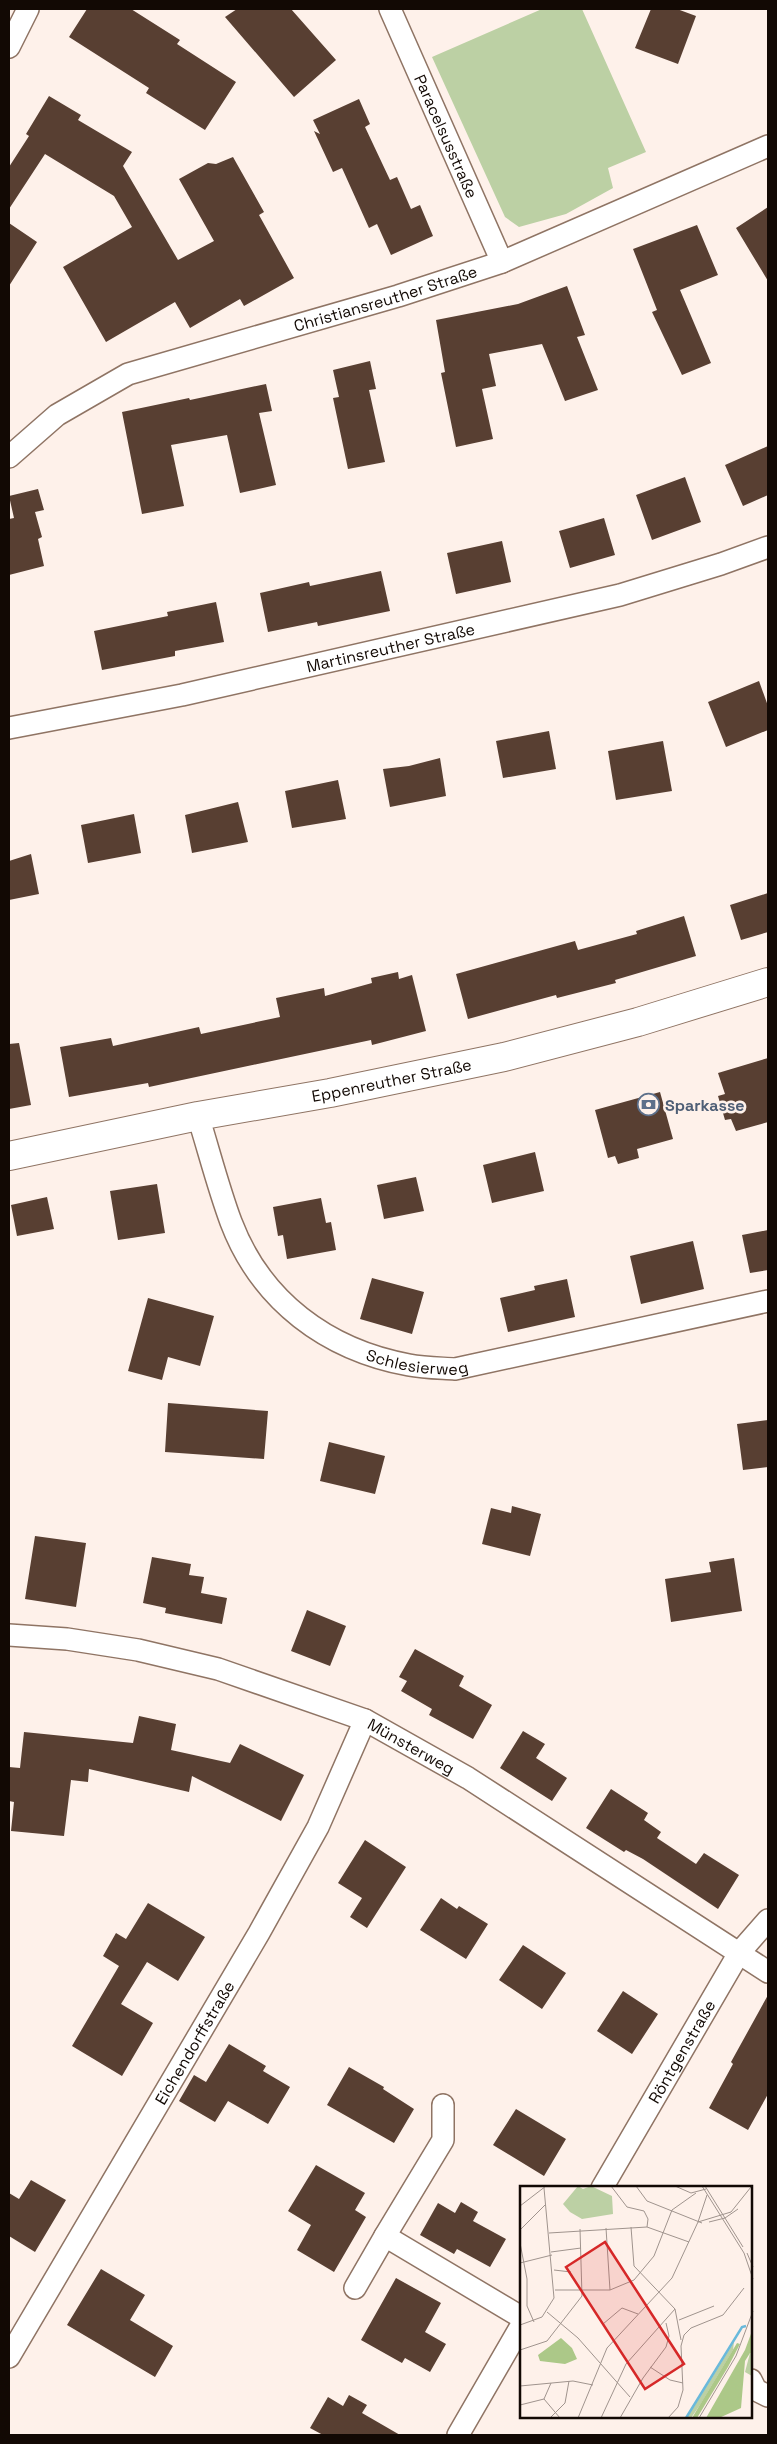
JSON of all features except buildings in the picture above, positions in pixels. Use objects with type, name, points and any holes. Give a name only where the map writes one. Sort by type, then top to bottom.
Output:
[{"type":"main road","name":"Eppenreuther Straße","points":[[9,1156],[198,1116],[330,1093],[504,1057],[638,1022],[768,982]]},
{"type":"street","points":[[9,47],[28,9]]},
{"type":"street","name":"Paracelsusstraße","points":[[390,9],[502,262]]},
{"type":"street","name":"Christiansreuther Straße","points":[[9,457],[57,416],[128,374],[398,296],[502,262],[768,146]]},
{"type":"street","name":"Martinsreuther Straße","points":[[9,728],[182,695],[620,595],[721,564],[768,547]]},
{"type":"street","name":"Schlesierweg","points":[[198,1116],[231,1223],[256,1271],[283,1305],[311,1327],[354,1350],[410,1366],[455,1369],[768,1302]]},
{"type":"street","name":"Münsterweg","points":[[9,1635],[67,1639],[138,1650],[218,1669],[365,1720],[468,1778],[768,1972]]},
{"type":"street","name":"Eichendorffstraße","points":[[9,2357],[314,1835],[365,1720]]},
{"type":"street","name":"Röntgenstraße","points":[[603,2186],[739,1953],[768,1920]]},
{"type":"street","points":[[355,2288],[443,2140],[442,2105]]},
{"type":"street","points":[[385,2236],[520,2316]]},
{"type":"street","points":[[458,2435],[520,2328]]},
{"type":"street","points":[[752,2382],[756,2390],[768,2396]]},
{"type":"green space","points":[[542,9],[582,9],[646,152],[608,168],[613,188],[566,214],[519,227],[505,217],[432,57]]},
{"type":"place","name":"Sparkasse","points":[[649,1105]]}]
